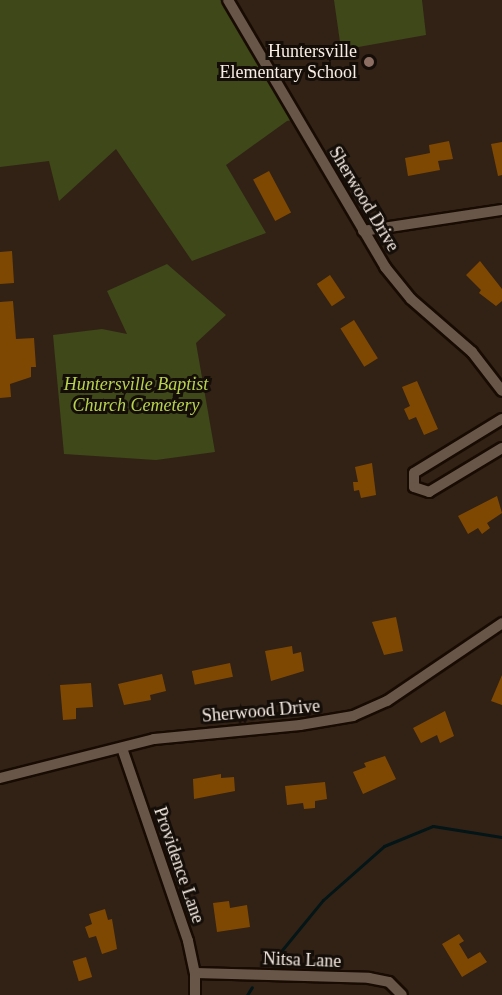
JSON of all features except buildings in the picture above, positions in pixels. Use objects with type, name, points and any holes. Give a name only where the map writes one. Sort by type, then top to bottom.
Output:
[{"type":"street","name":"Sherwood Drive","points":[[228,0],[363,231],[397,284],[472,351],[502,391]]},
{"type":"street","points":[[363,231],[502,210]]},
{"type":"street","points":[[502,419],[414,473],[414,488],[429,492],[502,448]]},
{"type":"street","name":"Sherwood Drive","points":[[0,778],[180,735],[300,725],[353,716],[387,701],[502,623]]},
{"type":"street","name":"Providence Lane","points":[[122,748],[188,941],[195,974],[195,995]]},
{"type":"street","name":"Nitsa Lane","points":[[195,974],[369,978],[389,982],[402,995]]},
{"type":"green space","points":[[0,0],[228,0],[297,119],[287,121],[226,165],[266,233],[192,261],[116,149],[59,201],[49,161],[0,167]]},
{"type":"green space","points":[[334,0],[422,0],[426,35],[347,49],[340,42]]},
{"type":"green space","name":"Huntersville Baptist Church Cemetery","points":[[167,264],[226,315],[196,343],[215,452],[156,460],[64,454],[53,335],[102,329],[127,334],[107,291]]},
{"type":"waterway","points":[[273,961],[323,900],[384,846],[433,826],[502,837]]},
{"type":"waterway","points":[[247,995],[252,987]]},
{"type":"place","name":"Huntersville Elementary School","points":[[369,62]]}]
